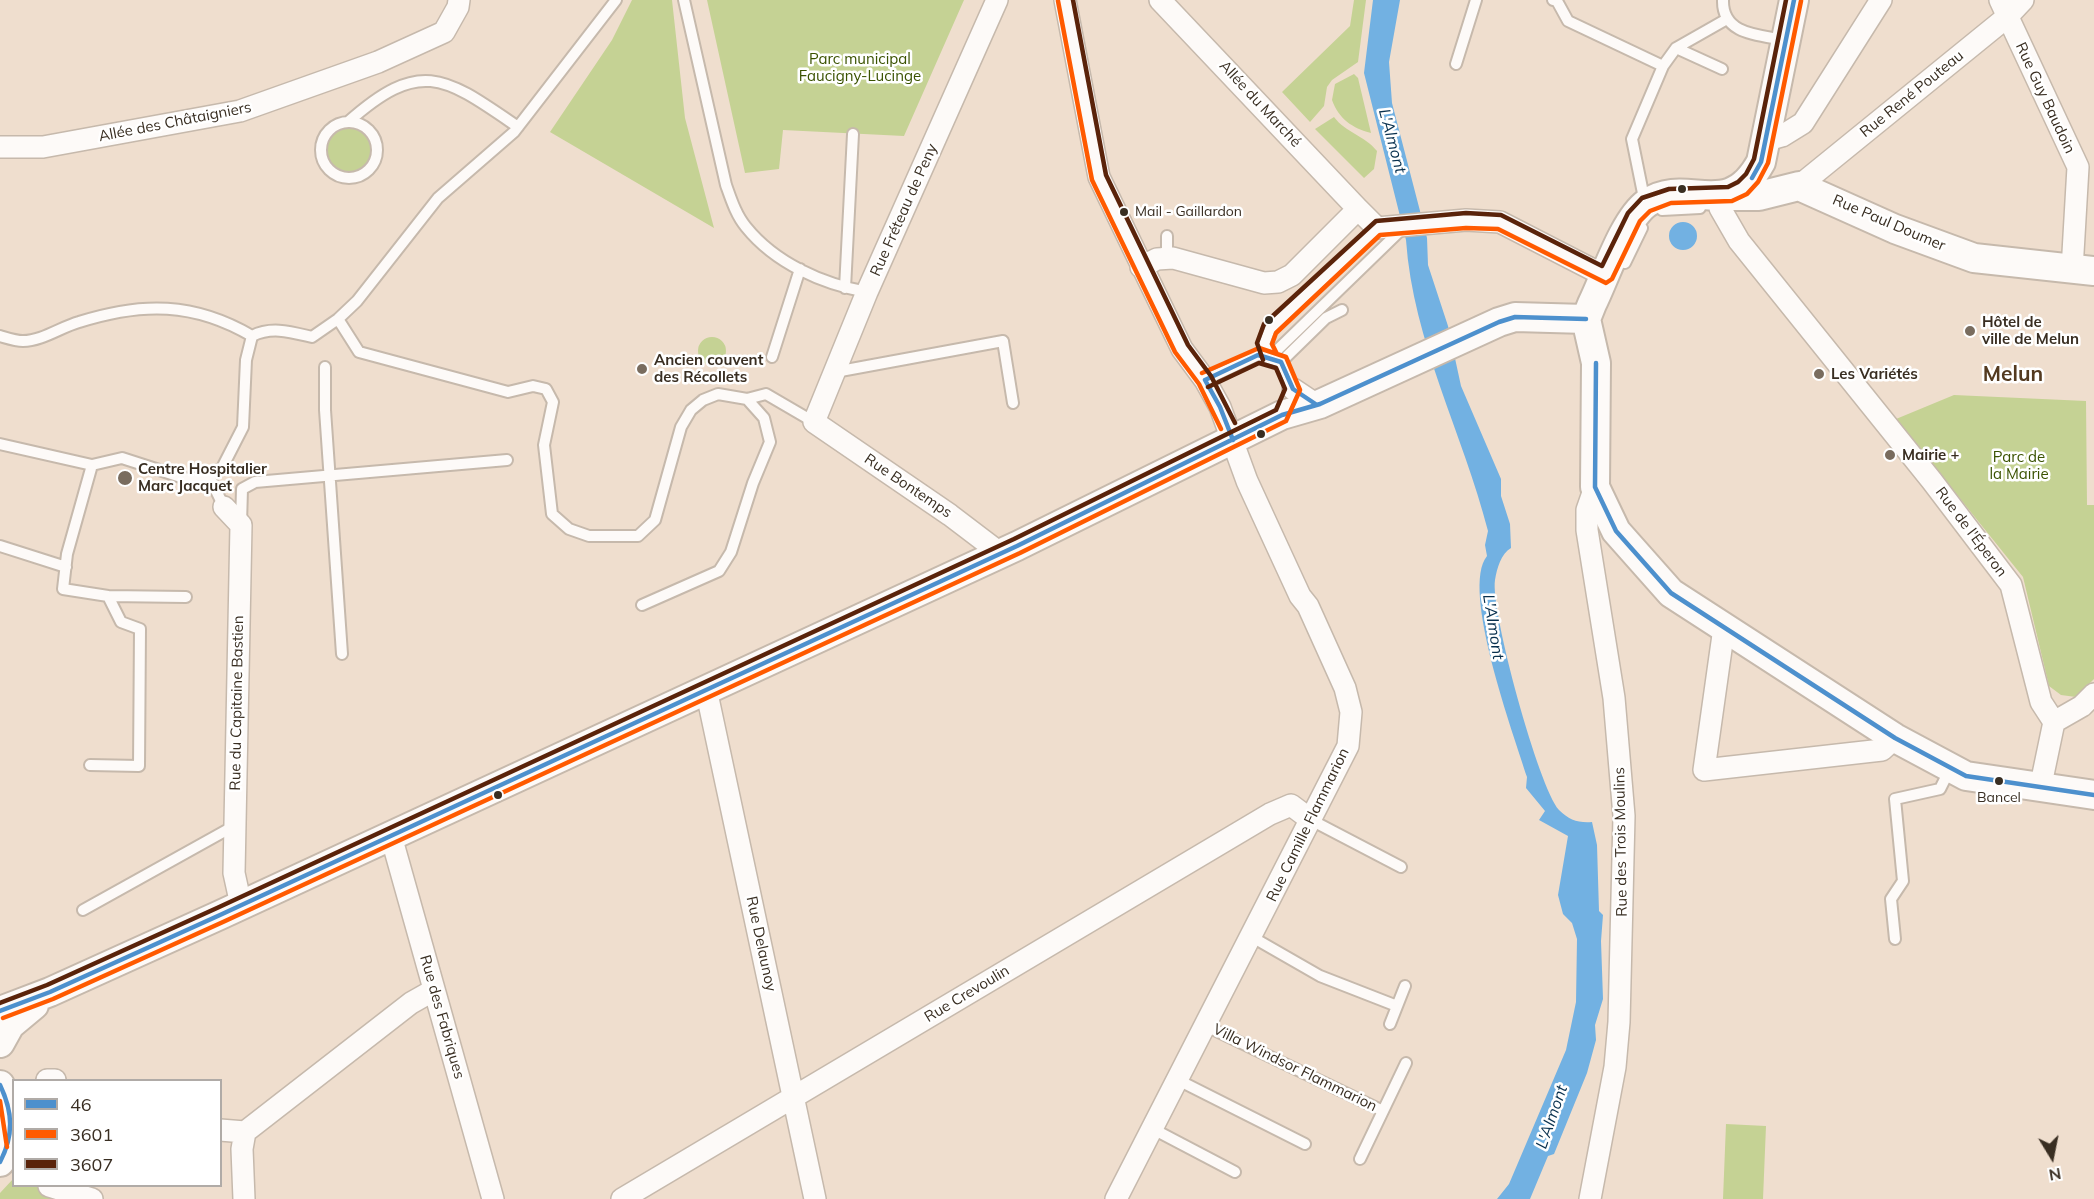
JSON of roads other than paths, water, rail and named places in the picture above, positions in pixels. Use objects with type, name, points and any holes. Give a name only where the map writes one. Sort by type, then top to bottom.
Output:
[{"type":"main road","points":[[1744,180],[1786,40],[1794,0]]},
{"type":"main road","points":[[1799,186],[1744,180],[1670,196],[1646,204],[1634,217],[1592,321],[1596,363],[1595,487],[1616,531],[1671,593],[1895,738],[1951,769],[1966,776],[2040,789],[2094,795]]},
{"type":"main road","name":"Rue Paul Doumer","points":[[1799,186],[1895,229],[1974,258],[2083,271]]},
{"type":"main road","points":[[0,1011],[51,992],[1119,498],[1233,440],[1288,402],[1317,405],[1458,340],[1515,317],[1592,321]]},
{"type":"main road","points":[[0,1043],[10,1025],[51,992]]},
{"type":"main road","points":[[7,1095],[12,1120],[8,1148]]},
{"type":"street","name":"Allée des Châtaigniers","points":[[0,147],[43,147],[240,111],[378,62],[444,32],[458,7],[459,0]]},
{"type":"street","name":"Rue Fréteau de Peny","points":[[814,422],[867,292],[997,0]]},
{"type":"street","name":"Rue Camille Flammarion","points":[[1065,0],[1099,177],[1149,263],[1182,349],[1205,380],[1220,407],[1246,481],[1300,596],[1308,606],[1345,688],[1351,712],[1348,746],[1154,1129],[1116,1199]]},
{"type":"street","name":"Allée du Marché","points":[[1160,0],[1377,228]]},
{"type":"street","points":[[1744,180],[1782,136],[1803,123],[1881,0]]},
{"type":"street","name":"Rue René Pouteau","points":[[1799,186],[2003,8],[2022,0]]},
{"type":"street","name":"Rue Guy Baudoin","points":[[2003,8],[2078,167],[2083,271]]},
{"type":"street","name":"Rue de l'Éperon","points":[[1744,180],[1739,241],[1927,475],[2011,585],[2041,702],[2054,722]]},
{"type":"street","points":[[1149,263],[1173,258],[1264,283],[1278,282],[1292,275],[1358,209]]},
{"type":"street","points":[[1377,228],[1466,220],[1500,222],[1608,285]]},
{"type":"street","name":"Rue Bontemps","points":[[814,422],[950,514],[1000,553]]},
{"type":"street","name":"Rue des Trois Moulins","points":[[1590,1199],[1616,1067],[1623,816],[1614,698],[1587,530],[1587,510],[1595,487]]},
{"type":"street","points":[[224,507],[241,525]]},
{"type":"street","name":"Rue du Capitaine Bastien","points":[[241,525],[234,826],[234,873],[241,904]]},
{"type":"street","points":[[1724,628],[1704,770],[1882,750],[1895,738]]},
{"type":"street","name":"Rue Delaunoy","points":[[706,689],[816,1199]]},
{"type":"street","points":[[2040,789],[2054,722],[2082,706],[2094,694]]},
{"type":"street","name":"Rue Crevoulin","points":[[622,1199],[1270,814],[1291,805],[1311,820]]},
{"type":"street","name":"Rue des Fabriques","points":[[391,836],[493,1199]]},
{"type":"street","points":[[222,1130],[245,1132],[411,1003],[434,990]]},
{"type":"street","points":[[244,1199],[245,1132]]},
{"type":"street","points":[[55,1187],[92,1199]]},
{"type":"lane","points":[[0,444],[92,465],[122,458],[187,479],[210,476],[222,468],[243,427],[246,360],[252,336],[262,331],[280,330],[312,336],[338,320],[357,301],[438,198],[518,127],[615,0]]},
{"type":"lane","points":[[684,0],[726,184],[736,211],[746,227],[782,260],[832,286],[867,292]]},
{"type":"lane","points":[[1456,64],[1476,0]]},
{"type":"lane","points":[[1553,0],[1557,1],[1568,21],[1663,66]]},
{"type":"lane","points":[[1723,0],[1727,19],[1733,27],[1745,33],[1786,40]]},
{"type":"lane","points":[[1646,204],[1632,139],[1663,66],[1676,48],[1727,19]]},
{"type":"lane","points":[[1676,48],[1722,69]]},
{"type":"lane","points":[[348,122],[363,125],[369,131],[377,147],[374,164],[369,171],[353,178],[335,175],[328,170],[321,154],[321,145],[330,130],[348,122],[373,100],[413,81],[435,80],[454,87],[518,127]]},
{"type":"lane","points":[[845,288],[853,134]]},
{"type":"lane","points":[[1608,285],[1652,215],[1665,208],[1744,180]]},
{"type":"lane","points":[[1270,357],[1403,227]]},
{"type":"lane","points":[[1270,357],[1264,344],[1270,329],[1377,228]]},
{"type":"lane","points":[[1149,263],[1167,250],[1169,242],[1167,236]]},
{"type":"lane","points":[[772,357],[800,269]]},
{"type":"lane","points":[[0,336],[23,341],[78,322],[123,311],[162,307],[207,315],[225,321],[252,336]]},
{"type":"lane","points":[[1281,362],[1326,318],[1342,310]]},
{"type":"lane","points":[[338,320],[359,352],[508,392],[533,386],[546,389],[553,402],[544,445],[552,513],[569,529],[589,536],[638,536],[655,520],[681,428],[691,410],[703,400],[718,394],[747,399],[766,394],[814,422]]},
{"type":"lane","points":[[834,372],[1003,341],[1013,404]]},
{"type":"lane","points":[[1205,380],[1258,355],[1281,362]]},
{"type":"lane","points":[[1281,362],[1288,402]]},
{"type":"lane","points":[[325,367],[342,654]]},
{"type":"lane","points":[[642,605],[679,586],[719,571],[731,552],[753,483],[770,442],[764,418],[747,399]]},
{"type":"lane","points":[[241,525],[242,489],[255,482],[507,460]]},
{"type":"lane","points":[[92,465],[66,567],[63,589],[108,596],[186,597]]},
{"type":"lane","points":[[210,476],[224,507]]},
{"type":"lane","points":[[0,546],[66,567]]},
{"type":"lane","points":[[90,765],[139,766],[140,628],[121,622],[108,596]]},
{"type":"lane","points":[[1895,939],[1891,899],[1903,881],[1895,799],[1940,789],[1951,769]]},
{"type":"lane","points":[[1311,820],[1401,867]]},
{"type":"lane","points":[[83,910],[234,826]]},
{"type":"lane","points":[[1252,937],[1320,976],[1397,1006]]},
{"type":"lane","points":[[1390,1024],[1405,986]]},
{"type":"lane","name":"Villa Windsor Flammarion","points":[[1206,1026],[1383,1110]]},
{"type":"lane","name":"Villa Windsor Flammarion","points":[[1360,1159],[1406,1063]]},
{"type":"lane","points":[[1178,1080],[1305,1144]]},
{"type":"lane","points":[[1154,1129],[1235,1172]]},
{"type":"water","name":"L'Almont","points":[[1373,0],[1400,0],[1389,62],[1392,103],[1427,238],[1428,265],[1448,326],[1461,386],[1501,479],[1501,496],[1510,524],[1511,548],[1498,566],[1495,598],[1518,698],[1550,795],[1559,810],[1566,816],[1582,822],[1592,822],[1597,845],[1599,911],[1603,915],[1601,941],[1603,999],[1595,1025],[1596,1040],[1587,1073],[1554,1154],[1548,1156],[1530,1199],[1497,1199],[1509,1184],[1566,1050],[1576,1002],[1577,939],[1572,923],[1563,914],[1558,895],[1568,836],[1539,820],[1545,811],[1526,788],[1527,777],[1492,663],[1484,629],[1480,599],[1480,573],[1487,556],[1485,545],[1488,531],[1418,315],[1406,240],[1364,73]]},
{"type":"water","points":[[1683,222],[1693,226],[1697,236],[1693,246],[1683,250],[1673,246],[1669,236],[1673,226]]},
{"type":"place","name":"Mail - Gaillardon","points":[[1124,212]]},
{"type":"place","name":"Hôtel de ville de Melun","points":[[1970,331]]},
{"type":"place","name":"Ancien couvent des Récollets","points":[[642,369]]},
{"type":"place","name":"Les Variétés","points":[[1819,374]]},
{"type":"place","name":"Mairie +","points":[[1890,455]]},
{"type":"place","name":"Centre Hospitalier Marc Jacquet","points":[[125,478]]},
{"type":"place","name":"Bancel","points":[[1999,781]]},
{"type":"district","name":"Melun","points":[[2013,375]]},
{"type":"park label","name":"Parc municipal Faucigny-Lucinge","points":[[860,68]]},
{"type":"park label","name":"Parc de la Mairie","points":[[2019,466]]}]
